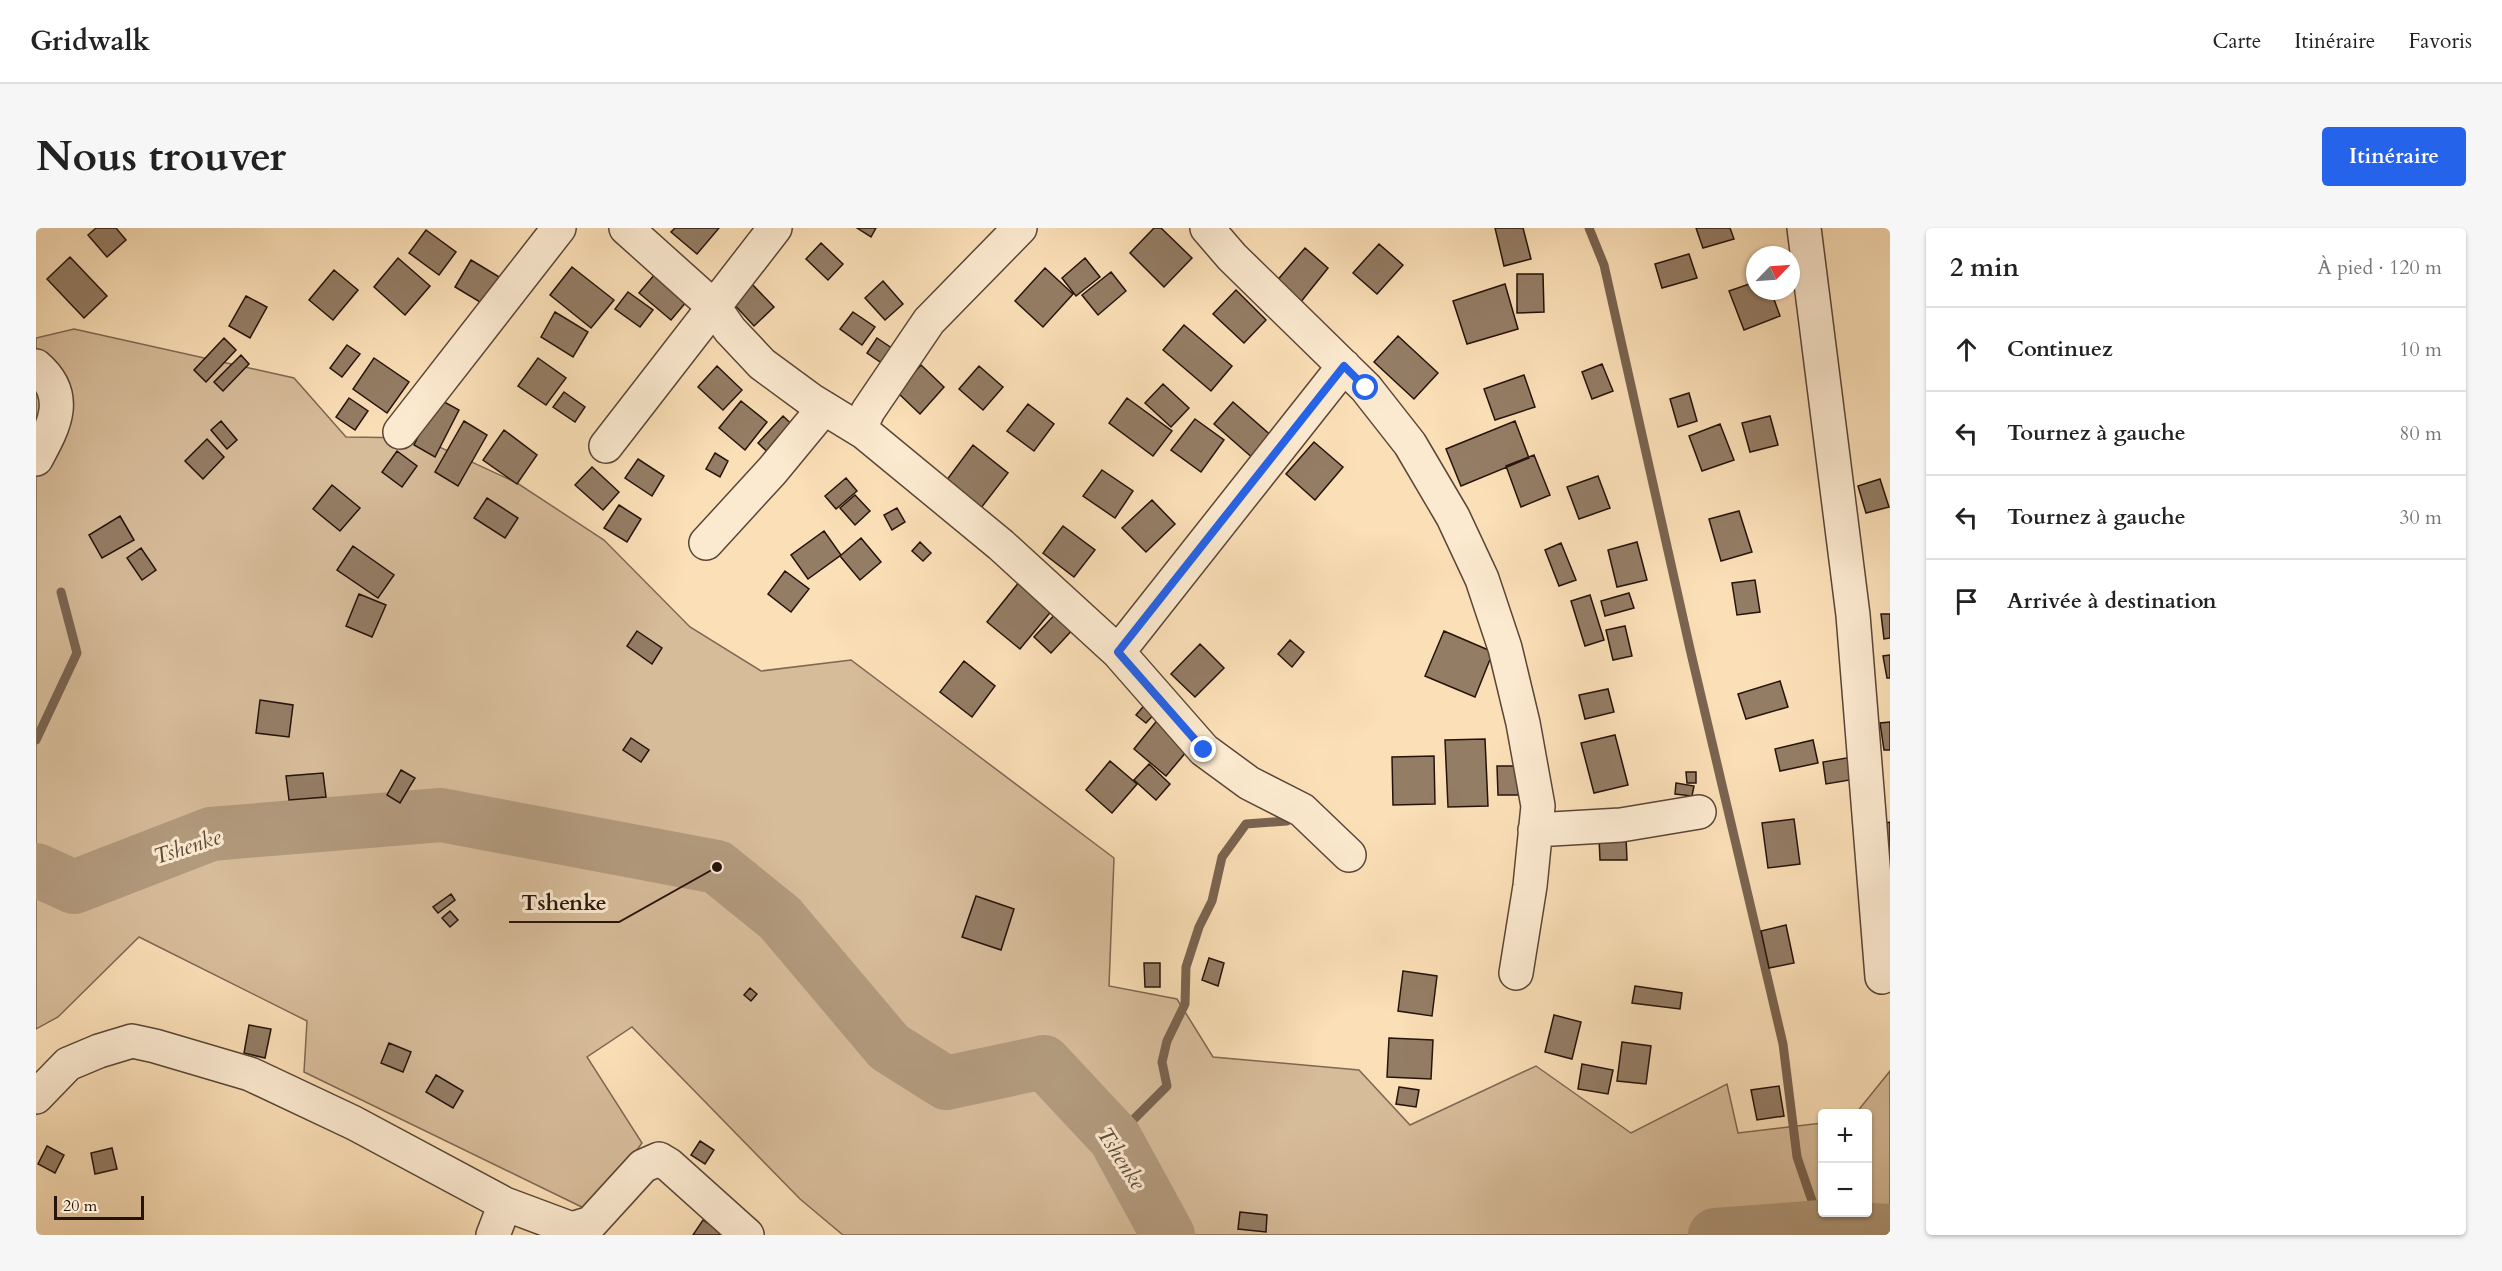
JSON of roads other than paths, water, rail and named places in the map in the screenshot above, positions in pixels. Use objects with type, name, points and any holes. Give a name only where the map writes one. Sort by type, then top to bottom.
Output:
[{"type":"street","points":[[400,432],[559,228]]},
{"type":"street","points":[[626,228],[714,307],[730,330],[762,364],[824,408],[865,433],[1001,545],[1118,652],[1204,750],[1249,783],[1302,810],[1349,855]]},
{"type":"street","points":[[606,446],[775,228]]},
{"type":"street","points":[[865,433],[863,422],[868,411],[929,321],[1020,228]]},
{"type":"street","points":[[1208,228],[1232,257],[1366,388],[1410,444],[1453,517],[1482,579],[1505,648],[1523,723],[1538,806],[1530,886],[1516,973]]},
{"type":"street","points":[[1804,228],[1853,615],[1882,977]]},
{"type":"street","points":[[36,366],[52,385],[57,406],[53,428],[36,459]]},
{"type":"street","points":[[1118,652],[1344,366]]},
{"type":"street","points":[[705,543],[772,471],[824,408]]},
{"type":"street","points":[[1535,830],[1621,825],[1698,812]]},
{"type":"street","points":[[36,1097],[68,1064],[132,1041],[250,1074],[354,1123],[505,1204],[572,1229],[591,1223],[643,1166],[659,1159],[669,1165],[747,1235]]},
{"type":"street","points":[[493,1235],[505,1204]]},
{"type":"waterway","points":[[1589,228],[1604,265],[1690,649],[1783,1044],[1797,1157],[1821,1227]]},
{"type":"waterway","points":[[36,740],[77,653],[61,592]]},
{"type":"waterway","name":"Tshenke","points":[[36,870],[74,887],[211,834],[441,815],[717,867],[780,918],[889,1047],[946,1083],[1044,1062],[1115,1138],[1168,1235]]},
{"type":"waterway","points":[[1115,1138],[1167,1086],[1162,1062],[1167,1041],[1185,1004],[1186,967],[1199,927],[1212,901],[1222,857],[1246,824],[1287,821]]},
{"type":"waterway","name":"Tshenke","points":[[1715,1235],[1821,1227],[1890,1231]]},
{"type":"place","name":"Tshenke","points":[[717,867]]}]
